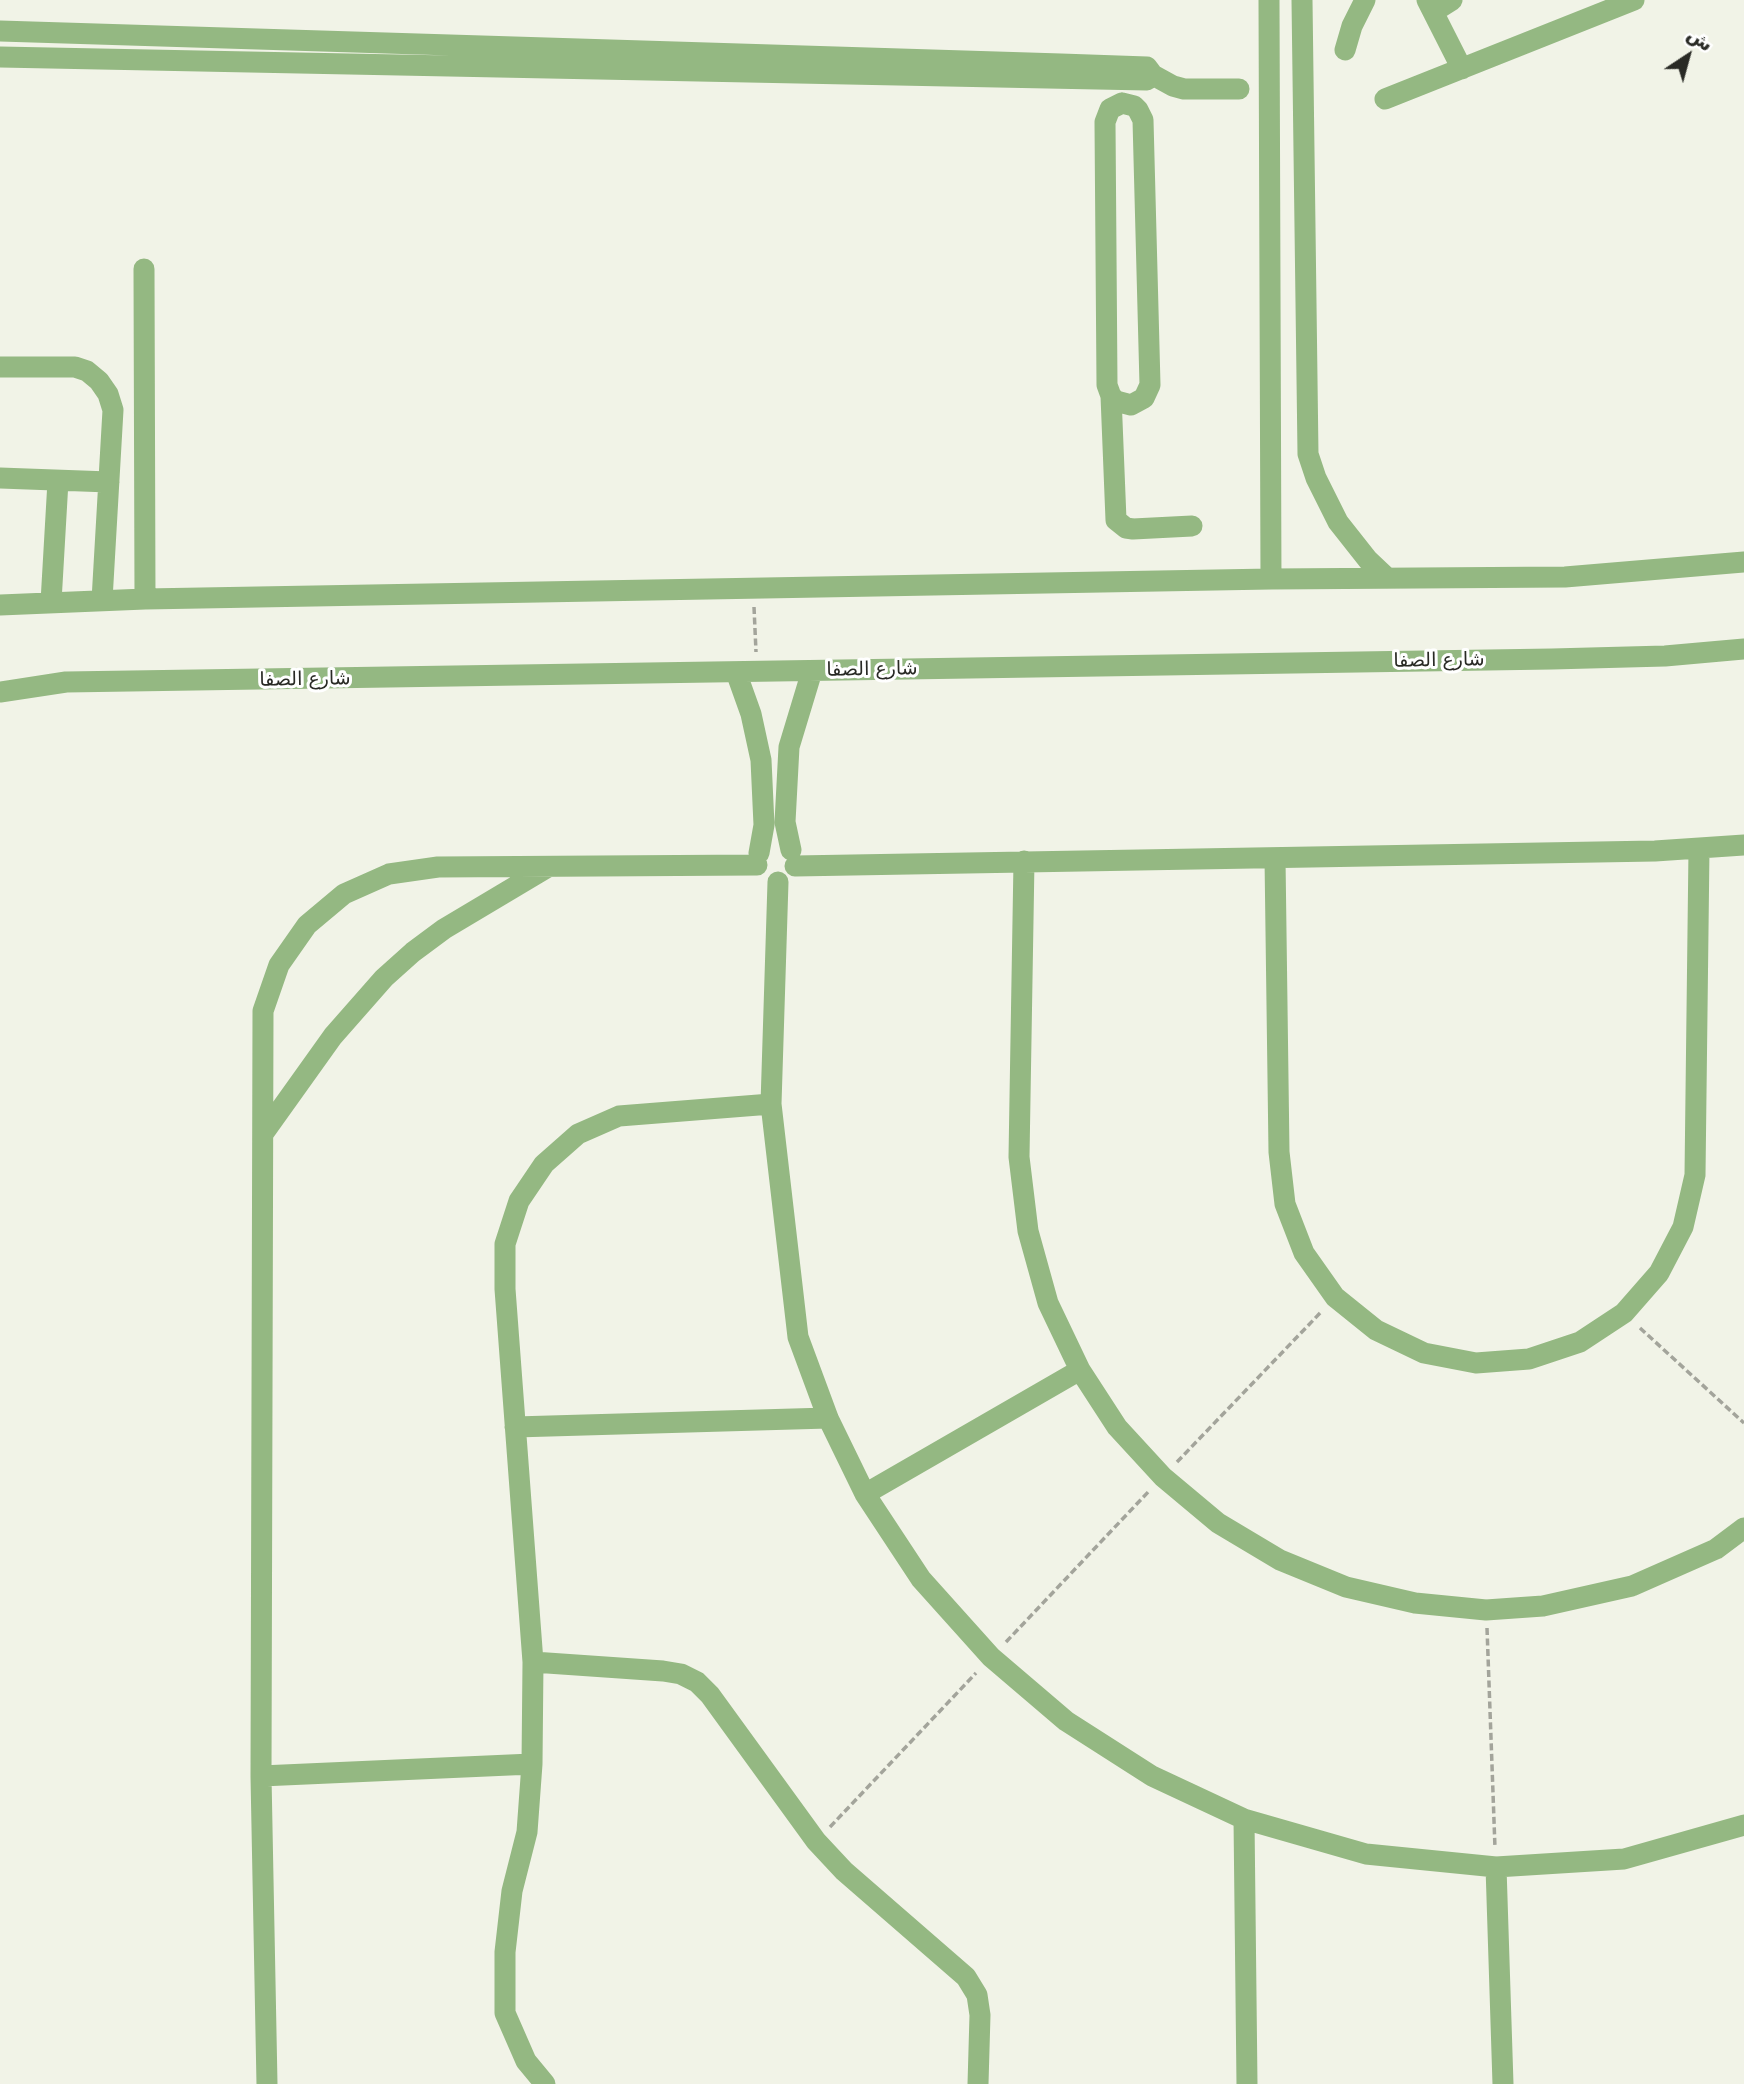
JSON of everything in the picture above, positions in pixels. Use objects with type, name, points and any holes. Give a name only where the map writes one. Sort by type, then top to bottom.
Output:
[{"type":"street","points":[[1269,0],[1271,579]]},
{"type":"street","points":[[1302,0],[1308,454],[1316,478],[1338,522],[1352,542],[1386,577]]},
{"type":"street","points":[[1345,50],[1364,0]]},
{"type":"street","points":[[1452,0],[1430,6],[1462,69]]},
{"type":"street","points":[[1385,99],[1633,0]]},
{"type":"street","points":[[0,31],[385,43],[864,66],[1061,71],[1147,67],[1153,75],[1184,89],[1239,89]]},
{"type":"street","points":[[124,35],[124,60]]},
{"type":"street","points":[[184,37],[185,61]]},
{"type":"street","points":[[385,43],[385,65]]},
{"type":"street","points":[[0,58],[385,65],[864,66]]},
{"type":"street","points":[[1061,71],[1121,80],[1147,80],[1153,75]]},
{"type":"street","points":[[1121,80],[1122,103]]},
{"type":"street","points":[[1111,396],[1116,401],[1131,405],[1144,398],[1150,385],[1143,120],[1139,110],[1122,103],[1110,109],[1105,122],[1107,385],[1111,396],[1116,520],[1126,528],[1133,529],[1192,526]]},
{"type":"street","points":[[1270,261],[1306,260]]},
{"type":"street","points":[[144,269],[145,599]]},
{"type":"street","points":[[0,368],[75,367],[87,371],[99,381],[108,394],[113,410],[102,600]]},
{"type":"street","points":[[0,478],[109,482]]},
{"type":"street","points":[[51,601],[58,481]]},
{"type":"street","points":[[0,605],[51,601],[752,588],[1386,577],[1565,577],[1744,562]]},
{"type":"street","name":"شارع الصفا","points":[[2,691],[79,682],[1552,659],[1665,656],[1744,649]]},
{"type":"street","points":[[746,672],[751,714],[761,760],[764,825],[758,871],[767,880],[778,882],[790,877],[793,858],[785,822],[789,747],[812,671]]},
{"type":"street","points":[[758,859],[763,848],[775,843],[781,844],[793,858],[1024,862],[1699,849],[1744,845]]},
{"type":"street","points":[[1275,858],[1279,1152],[1285,1204],[1304,1254],[1335,1297],[1376,1331],[1424,1353],[1476,1363],[1530,1359],[1580,1342],[1624,1313],[1659,1273],[1683,1227],[1695,1175],[1699,849]]},
{"type":"street","points":[[267,2084],[261,1776],[263,1011],[279,965],[307,925],[344,894],[389,874],[438,866],[549,866],[758,859]]},
{"type":"street","points":[[1024,862],[1020,1157],[1028,1231],[1045,1291],[1080,1370],[1117,1427],[1163,1477],[1218,1523],[1269,1553],[1346,1587],[1415,1603],[1486,1609],[1543,1606],[1632,1586],[1716,1549],[1744,1528]]},
{"type":"street","points":[[263,1134],[333,1036],[384,978],[444,929],[549,866]]},
{"type":"street","points":[[778,882],[771,1104],[798,1337],[828,1418],[865,1494],[921,1579],[991,1657],[1066,1721],[1152,1776],[1244,1819],[1366,1854],[1496,1867],[1624,1859],[1744,1825]]},
{"type":"street","points":[[545,2084],[526,2061],[505,2013],[505,1952],[512,1891],[527,1832],[532,1764],[533,1662],[505,1289],[505,1244],[519,1201],[544,1164],[578,1135],[619,1116],[771,1104]]},
{"type":"street","points":[[865,1494],[1080,1370]]},
{"type":"street","points":[[515,1427],[828,1418]]},
{"type":"street","points":[[533,1662],[663,1671],[681,1674],[697,1682],[710,1695],[816,1841],[844,1871],[966,1977],[976,1995],[980,2015],[978,2084]]},
{"type":"street","points":[[261,1776],[532,1764]]},
{"type":"street","points":[[1244,1819],[1247,2084]]},
{"type":"street","points":[[1496,1867],[1503,2084]]},
{"type":"path","points":[[746,672],[752,588]]},
{"type":"path","points":[[816,1841],[1335,1297]]},
{"type":"path","points":[[1624,1313],[1744,1423]]},
{"type":"path","points":[[1486,1609],[1496,1867]]}]
